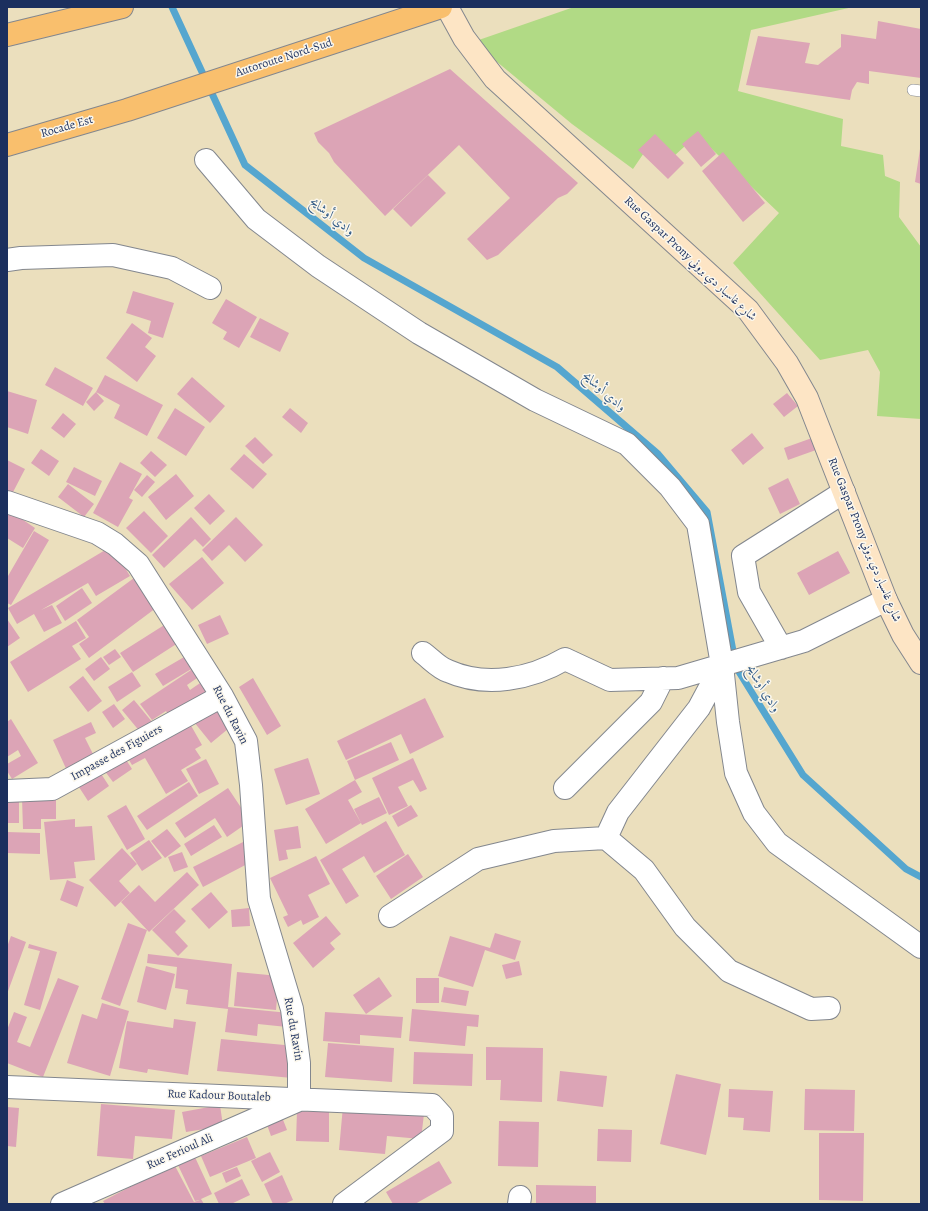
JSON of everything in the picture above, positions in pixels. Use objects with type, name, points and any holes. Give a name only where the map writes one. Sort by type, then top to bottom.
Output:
[{"type":"highway","points":[[7,35],[122,7]]},
{"type":"highway","name":"Autoroute Nord-Sud","points":[[127,110],[441,7]]},
{"type":"highway","name":"Rocade Est","points":[[7,144],[127,110]]},
{"type":"street","name":"Rue Gaspar Prony شارع غاسبار دي بروني","points":[[448,7],[464,38],[495,79],[748,310],[787,363],[807,398],[886,600],[903,635],[921,663]]},
{"type":"street","points":[[206,160],[256,219],[318,266],[419,334],[535,400],[627,444],[670,486],[698,524],[722,665],[728,722],[736,773],[754,813],[777,843],[921,947]]},
{"type":"street","points":[[7,260],[22,258],[113,255],[172,268],[210,288]]},
{"type":"street","points":[[780,648],[749,592],[743,556],[844,492]]},
{"type":"street","name":"Rue du Ravin","points":[[7,502],[97,533],[115,544],[138,564],[222,696],[246,741],[251,785],[259,899],[292,1009],[299,1063],[299,1100]]},
{"type":"street","points":[[423,653],[447,671],[485,681],[524,676],[547,669],[565,658],[610,680],[678,678],[804,641],[886,600]]},
{"type":"street","points":[[606,838],[622,806],[699,708],[722,665]]},
{"type":"street","points":[[565,788],[651,702],[663,678]]},
{"type":"street","name":"Impasse des Figuiers","points":[[7,791],[52,789],[222,696]]},
{"type":"street","points":[[390,916],[478,858],[554,841],[606,838],[644,870],[685,926],[729,972],[811,1009],[829,1008]]},
{"type":"street","name":"Rue Kadour Boutaleb","points":[[7,1087],[432,1106],[442,1116],[442,1131],[344,1204]]},
{"type":"street","name":"Rue Ferioul Ali","points":[[62,1204],[299,1100]]},
{"type":"green space","points":[[574,7],[853,7],[751,30],[738,91],[843,119],[841,146],[883,155],[885,176],[900,182],[899,217],[921,247],[921,419],[877,416],[880,372],[868,350],[820,360],[733,263],[779,213],[697,135],[673,157],[652,141],[633,169],[572,124],[473,42]]},
{"type":"building","points":[[878,21],[921,29],[921,78],[869,71],[869,84],[857,82],[852,90],[850,100],[746,85],[758,36],[810,43],[805,63],[818,65],[841,47],[841,34],[876,39]]},
{"type":"building","points":[[450,69],[578,183],[567,194],[558,198],[498,255],[487,260],[467,239],[510,198],[459,145],[385,216],[334,162],[329,153],[318,142],[314,133]]},
{"type":"building","points":[[698,131],[716,154],[701,167],[682,144]]},
{"type":"building","points":[[655,134],[684,163],[668,179],[638,150]]},
{"type":"building","points":[[921,149],[921,184],[915,182]]},
{"type":"building","points":[[723,152],[765,203],[743,222],[702,171]]},
{"type":"building","points":[[428,175],[446,193],[411,227],[393,209]]},
{"type":"building","points":[[133,291],[174,303],[163,338],[148,333],[151,321],[126,313]]},
{"type":"building","points":[[226,299],[257,317],[239,348],[223,339],[227,332],[212,323]]},
{"type":"building","points":[[260,318],[289,333],[280,352],[250,337]]},
{"type":"building","points":[[132,323],[152,338],[145,347],[156,356],[137,382],[106,358]]},
{"type":"building","points":[[55,367],[93,388],[83,406],[45,385]]},
{"type":"building","points":[[105,375],[163,405],[147,436],[114,418],[120,405],[96,392]]},
{"type":"building","points":[[192,377],[225,406],[210,423],[177,394]]},
{"type":"building","points":[[7,391],[37,400],[28,434],[7,427]]},
{"type":"building","points":[[96,392],[104,401],[94,411],[86,402]]},
{"type":"building","points":[[787,393],[798,406],[784,417],[773,404]]},
{"type":"building","points":[[175,408],[205,427],[186,456],[157,438]]},
{"type":"building","points":[[290,408],[308,423],[301,433],[282,417]]},
{"type":"building","points":[[63,413],[76,424],[64,438],[51,428]]},
{"type":"building","points":[[752,433],[764,448],[743,465],[731,450]]},
{"type":"building","points":[[255,437],[273,455],[263,464],[245,446]]},
{"type":"building","points":[[812,438],[816,450],[788,460],[784,448]]},
{"type":"building","points":[[41,449],[59,461],[49,476],[31,463]]},
{"type":"building","points":[[151,451],[167,465],[155,477],[140,463]]},
{"type":"building","points":[[244,454],[267,474],[253,489],[230,469]]},
{"type":"building","points":[[7,460],[25,469],[12,494],[7,491]]},
{"type":"building","points":[[120,462],[142,474],[129,498],[133,500],[118,527],[93,513]]},
{"type":"building","points":[[74,467],[102,481],[95,496],[66,482]]},
{"type":"building","points":[[176,474],[194,496],[166,520],[148,497]]},
{"type":"building","points":[[147,475],[155,482],[142,497],[134,490]]},
{"type":"building","points":[[788,478],[800,504],[780,514],[768,488]]},
{"type":"building","points":[[68,484],[94,504],[84,517],[58,497]]},
{"type":"building","points":[[209,494],[225,511],[210,525],[194,508]]},
{"type":"building","points":[[7,509],[35,528],[23,548],[7,538]]},
{"type":"building","points":[[144,511],[168,536],[151,553],[126,528]]},
{"type":"building","points":[[191,517],[211,539],[203,547],[195,539],[164,568],[152,555]]},
{"type":"building","points":[[236,517],[263,545],[245,562],[229,545],[212,561],[202,550]]},
{"type":"building","points":[[34,531],[49,540],[11,605],[7,603],[7,575],[8,576]]},
{"type":"building","points":[[112,546],[130,576],[96,596],[88,583],[41,610],[52,605],[62,623],[44,632],[34,614],[17,624],[8,608]]},
{"type":"building","points":[[838,551],[850,573],[809,595],[797,573]]},
{"type":"building","points":[[202,557],[224,583],[192,610],[169,584]]},
{"type":"building","points":[[134,578],[156,608],[89,658],[79,644],[89,637],[77,620]]},
{"type":"building","points":[[82,588],[92,603],[65,621],[56,606]]},
{"type":"building","points":[[220,615],[229,634],[207,644],[198,625]]},
{"type":"building","points":[[7,619],[20,638],[7,647]]},
{"type":"building","points":[[76,621],[86,638],[72,646],[81,659],[28,692],[10,662]]},
{"type":"building","points":[[169,622],[181,641],[133,672],[120,653]]},
{"type":"building","points":[[115,649],[121,657],[109,665],[103,657]]},
{"type":"building","points":[[191,653],[198,665],[163,686],[155,674]]},
{"type":"building","points":[[101,657],[110,669],[94,681],[85,669]]},
{"type":"building","points":[[194,668],[200,676],[187,685],[190,690],[203,681],[213,694],[173,722],[166,711],[152,720],[140,704]]},
{"type":"building","points":[[132,672],[141,686],[117,702],[108,687]]},
{"type":"building","points":[[83,676],[102,701],[88,712],[69,687]]},
{"type":"building","points":[[253,678],[281,726],[267,735],[239,687]]},
{"type":"building","points":[[425,698],[444,737],[410,754],[401,734],[346,760],[337,741]]},
{"type":"building","points":[[134,700],[153,723],[141,733],[122,710]]},
{"type":"building","points":[[114,704],[125,719],[113,728],[102,712]]},
{"type":"building","points":[[218,704],[234,724],[211,743],[194,722]]},
{"type":"building","points":[[11,719],[38,763],[12,779],[7,771],[7,764],[21,756],[18,750],[7,757],[7,722]]},
{"type":"building","points":[[91,722],[96,733],[85,738],[97,762],[69,775],[53,740]]},
{"type":"building","points":[[189,722],[202,745],[195,749],[201,758],[181,770],[188,781],[166,794],[145,758],[132,765],[124,752]]},
{"type":"building","points":[[391,742],[399,760],[355,780],[347,761]]},
{"type":"building","points":[[121,752],[132,769],[113,782],[101,766]]},
{"type":"building","points":[[308,758],[320,794],[286,805],[274,769]]},
{"type":"building","points":[[413,758],[427,789],[420,792],[413,780],[398,787],[408,806],[389,815],[372,778]]},
{"type":"building","points":[[206,759],[219,784],[199,794],[186,769]]},
{"type":"building","points":[[98,769],[109,786],[88,801],[77,784]]},
{"type":"building","points":[[355,780],[362,792],[348,800],[361,823],[326,844],[305,809]]},
{"type":"building","points":[[189,782],[198,796],[147,830],[137,816]]},
{"type":"building","points":[[228,788],[250,821],[227,837],[215,818],[185,838],[175,823]]},
{"type":"building","points":[[7,794],[19,794],[19,823],[7,823]]},
{"type":"building","points":[[56,797],[56,819],[41,819],[41,829],[23,829],[22,798]]},
{"type":"building","points":[[379,797],[387,813],[362,825],[354,809]]},
{"type":"building","points":[[126,805],[145,839],[127,850],[107,816]]},
{"type":"building","points":[[411,805],[418,816],[398,827],[392,816]]},
{"type":"building","points":[[75,819],[75,827],[92,826],[95,860],[74,862],[76,878],[50,880],[44,822]]},
{"type":"building","points":[[386,821],[405,855],[374,873],[364,856],[342,869],[359,896],[346,904],[320,860]]},
{"type":"building","points":[[214,825],[222,837],[191,856],[184,844]]},
{"type":"building","points":[[298,826],[301,848],[286,850],[288,859],[279,861],[274,830]]},
{"type":"building","points":[[167,829],[181,846],[165,858],[151,841]]},
{"type":"building","points":[[7,832],[40,833],[40,854],[7,853]]},
{"type":"building","points":[[149,840],[162,858],[142,871],[130,853]]},
{"type":"building","points":[[245,841],[255,860],[203,887],[193,867]]},
{"type":"building","points":[[122,848],[137,864],[119,881],[130,893],[115,907],[89,880]]},
{"type":"building","points":[[182,852],[188,867],[174,872],[168,857]]},
{"type":"building","points":[[408,854],[423,877],[391,899],[376,876]]},
{"type":"building","points":[[316,856],[330,884],[308,895],[319,917],[303,925],[301,920],[288,927],[283,917],[288,915],[270,878]]},
{"type":"building","points":[[187,872],[199,885],[149,932],[121,902],[139,885],[155,902]]},
{"type":"building","points":[[67,880],[84,887],[77,907],[60,900]]},
{"type":"building","points":[[211,892],[228,912],[209,929],[191,909]]},
{"type":"building","points":[[249,908],[250,926],[232,927],[231,910]]},
{"type":"building","points":[[174,909],[186,921],[175,932],[188,946],[178,956],[152,930]]},
{"type":"building","points":[[326,916],[341,934],[330,943],[335,949],[313,968],[293,943]]},
{"type":"building","points":[[128,923],[147,930],[120,1006],[101,999]]},
{"type":"building","points":[[495,933],[521,941],[515,960],[485,950],[473,987],[438,976],[450,936],[490,948]]},
{"type":"building","points":[[11,936],[26,942],[7,994],[7,947]]},
{"type":"building","points":[[29,944],[57,952],[40,1010],[24,1005],[40,951],[28,948]]},
{"type":"building","points":[[148,954],[232,964],[228,1007],[289,1013],[287,1027],[258,1024],[257,1036],[225,1032],[228,1009],[186,1004],[188,990],[175,988],[177,967],[147,963]]},
{"type":"building","points":[[519,961],[522,975],[506,979],[502,965]]},
{"type":"building","points":[[146,966],[175,974],[166,1010],[137,1002]]},
{"type":"building","points":[[237,972],[279,976],[276,1010],[234,1006]]},
{"type":"building","points":[[379,977],[392,996],[366,1014],[353,995]]},
{"type":"building","points":[[58,978],[79,986],[43,1077],[7,1063],[7,1030],[14,1012],[27,1017],[17,1042],[30,1047]]},
{"type":"building","points":[[416,978],[439,978],[439,1003],[416,1003]]},
{"type":"building","points":[[444,987],[469,991],[466,1006],[441,1002]]},
{"type":"building","points":[[102,1003],[129,1011],[110,1076],[67,1063],[82,1014],[97,1019]]},
{"type":"building","points":[[412,1009],[479,1015],[478,1027],[467,1026],[465,1046],[409,1041]]},
{"type":"building","points":[[325,1012],[403,1017],[401,1038],[360,1035],[360,1044],[323,1041]]},
{"type":"building","points":[[174,1019],[196,1022],[188,1075],[148,1069],[147,1073],[119,1068],[127,1021],[173,1028]]},
{"type":"building","points":[[221,1039],[295,1046],[292,1078],[217,1071]]},
{"type":"building","points":[[328,1043],[394,1048],[392,1082],[325,1077]]},
{"type":"building","points":[[486,1047],[543,1048],[542,1102],[500,1100],[501,1080],[486,1080]]},
{"type":"building","points":[[414,1052],[473,1054],[472,1086],[413,1084]]},
{"type":"building","points":[[560,1071],[607,1076],[603,1107],[557,1101]]},
{"type":"building","points":[[676,1074],[721,1084],[706,1155],[660,1144]]},
{"type":"building","points":[[729,1089],[773,1091],[770,1132],[743,1130],[744,1118],[728,1117]]},
{"type":"building","points":[[805,1089],[855,1090],[854,1131],[804,1130]]},
{"type":"building","points":[[101,1104],[175,1110],[172,1139],[135,1136],[133,1159],[97,1156]]},
{"type":"building","points":[[220,1105],[223,1126],[186,1132],[182,1112]]},
{"type":"building","points":[[343,1106],[424,1114],[421,1139],[387,1136],[385,1154],[339,1150]]},
{"type":"building","points":[[7,1107],[19,1108],[16,1147],[7,1146]]},
{"type":"building","points":[[297,1111],[329,1112],[329,1142],[296,1141]]},
{"type":"building","points":[[282,1117],[287,1130],[271,1136],[266,1122]]},
{"type":"building","points":[[499,1121],[539,1122],[538,1167],[498,1166]]},
{"type":"building","points":[[598,1129],[632,1130],[631,1162],[597,1161]]},
{"type":"building","points":[[819,1133],[864,1133],[863,1201],[819,1200]]},
{"type":"building","points":[[247,1137],[256,1158],[210,1177],[201,1156]]},
{"type":"building","points":[[270,1152],[280,1172],[262,1182],[251,1161]]},
{"type":"building","points":[[194,1155],[212,1194],[201,1199],[204,1204],[105,1204],[103,1201],[174,1164],[194,1202],[200,1200],[195,1201],[177,1163]]},
{"type":"building","points":[[439,1161],[452,1183],[415,1204],[393,1204],[386,1192]]},
{"type":"building","points":[[237,1167],[241,1176],[226,1183],[222,1173]]},
{"type":"building","points":[[282,1175],[293,1200],[284,1204],[273,1204],[264,1184]]},
{"type":"building","points":[[242,1179],[250,1195],[231,1204],[219,1204],[214,1193]]},
{"type":"building","points":[[536,1185],[596,1186],[596,1204],[536,1204]]},
{"type":"waterway","name":"وادي أوشايح","points":[[172,7],[245,165],[364,258],[557,367],[658,454],[707,512],[736,667],[803,775],[906,869],[921,877]]}]
